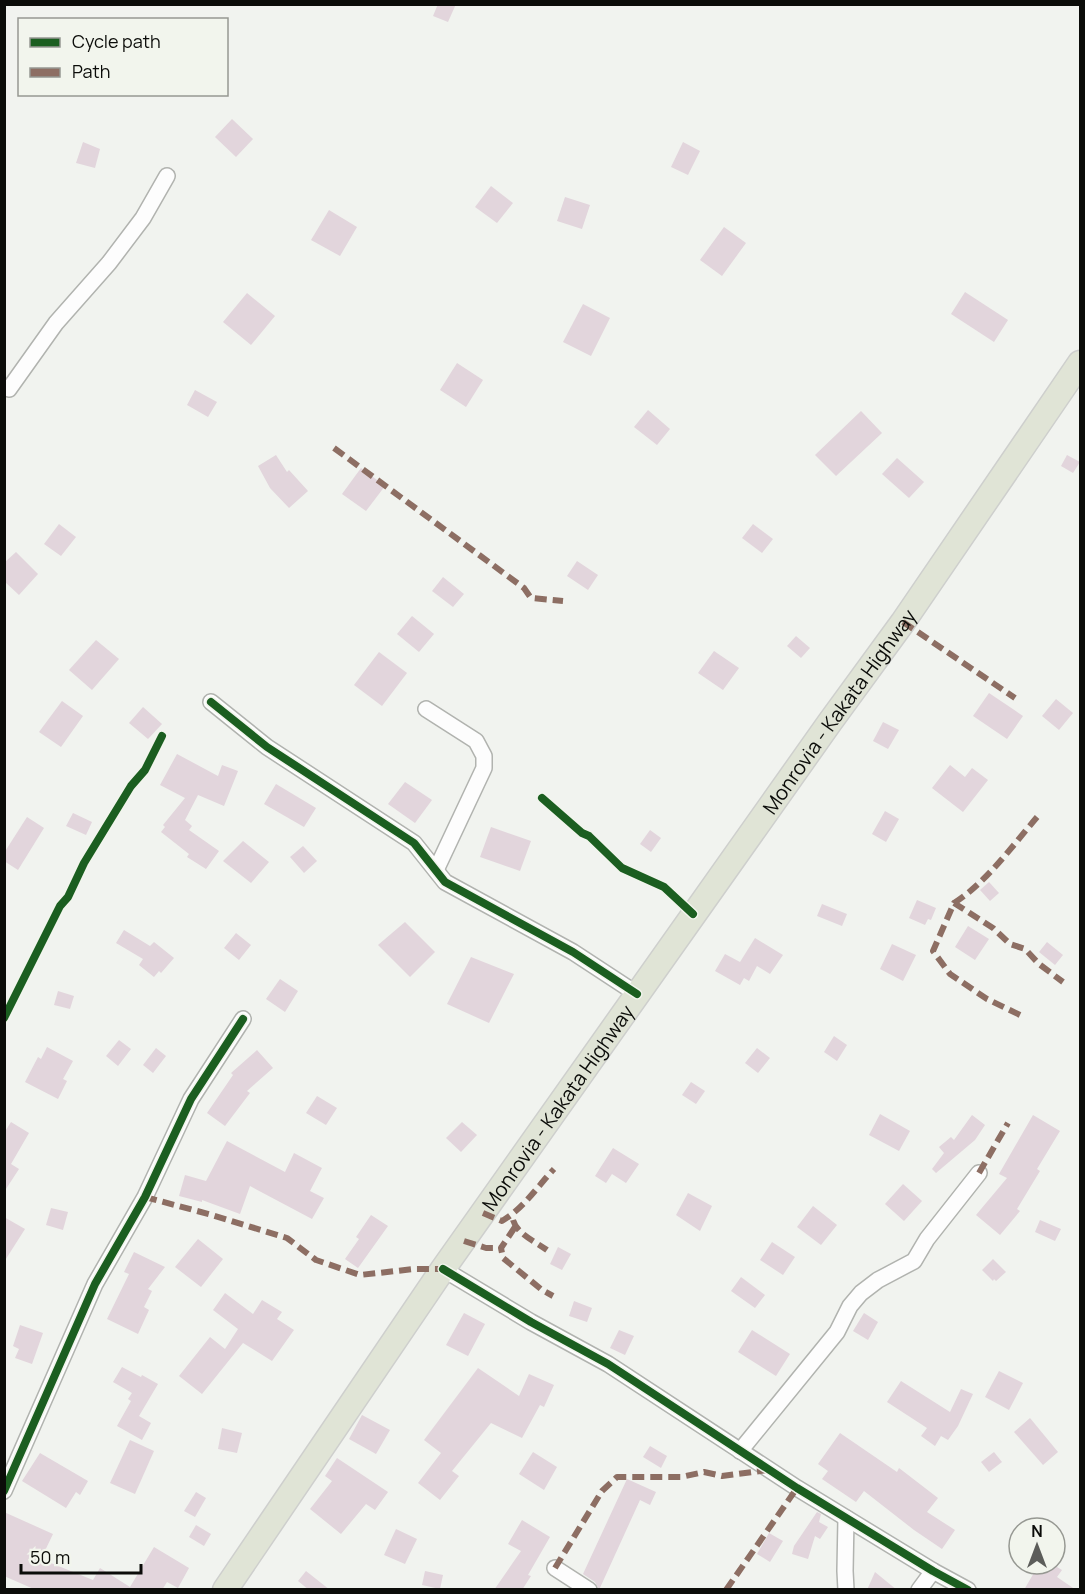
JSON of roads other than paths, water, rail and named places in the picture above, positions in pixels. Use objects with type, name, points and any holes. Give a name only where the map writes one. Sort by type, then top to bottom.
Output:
[{"type":"highway","name":"Monrovia - Kakata Highway","points":[[225,1590],[443,1269],[903,622],[1080,363]]},
{"type":"street","points":[[4,388],[9,389],[56,322],[109,263],[143,218],[167,176]]},
{"type":"street","points":[[211,702],[267,747],[414,843],[445,882],[573,952],[637,994]]},
{"type":"street","points":[[426,709],[476,741],[484,756],[484,768],[436,870]]},
{"type":"street","points":[[4,1491],[95,1284],[145,1197],[191,1098],[243,1019]]},
{"type":"street","points":[[740,1451],[837,1332],[850,1306],[861,1293],[878,1280],[914,1261],[927,1239],[979,1173]]},
{"type":"street","points":[[443,1269],[531,1322],[608,1364],[846,1518],[968,1590]]},
{"type":"street","points":[[846,1518],[846,1590]]},
{"type":"street","points":[[555,1568],[589,1590]]},
{"type":"street","points":[[919,1590],[933,1571]]}]
